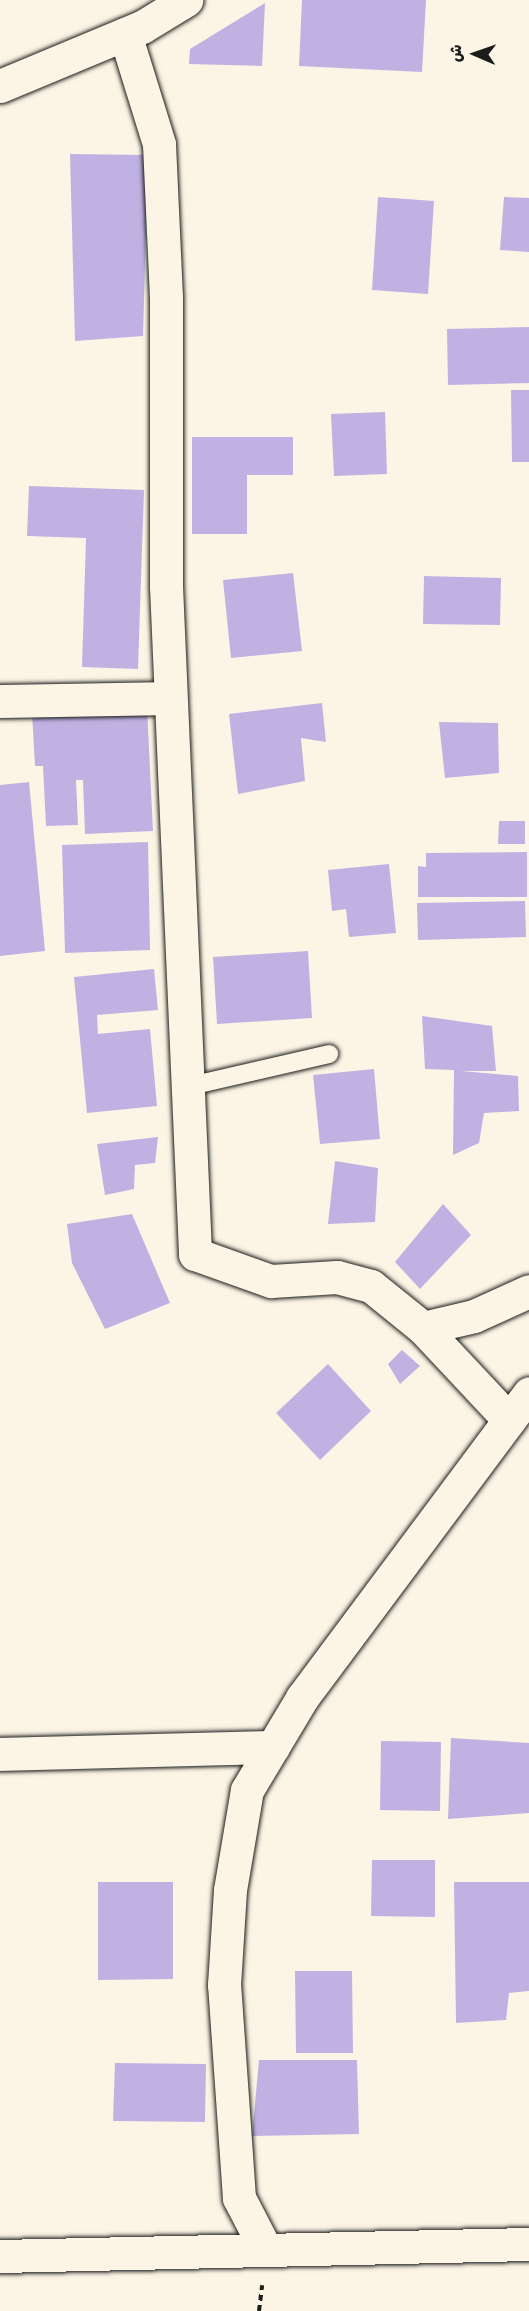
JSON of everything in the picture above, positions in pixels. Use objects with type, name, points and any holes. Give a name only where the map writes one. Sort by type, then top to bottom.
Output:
[{"type":"street","points":[[0,86],[125,34],[186,0]]},
{"type":"street","points":[[125,34],[159,144],[166,297],[170,698],[195,1254],[271,1281],[337,1277],[371,1286],[423,1328],[509,1420]]},
{"type":"street","points":[[0,700],[170,698]]},
{"type":"street","points":[[423,1328],[474,1316],[529,1291]]},
{"type":"street","points":[[266,2250],[238,2198],[224,1985],[230,1890],[247,1790],[302,1698],[529,1393]]},
{"type":"street","points":[[0,1754],[273,1747]]},
{"type":"street","points":[[0,2256],[529,2244]]},
{"type":"lane","points":[[186,1087],[329,1054]]},
{"type":"building","points":[[302,0],[426,0],[422,72],[299,66]]},
{"type":"building","points":[[265,3],[262,66],[189,64],[190,49]]},
{"type":"building","points":[[70,154],[148,155],[143,336],[75,341]]},
{"type":"building","points":[[378,197],[434,201],[428,294],[372,290]]},
{"type":"building","points":[[504,197],[529,198],[529,252],[500,250]]},
{"type":"building","points":[[529,327],[529,383],[448,385],[447,329]]},
{"type":"building","points":[[511,390],[529,390],[529,462],[512,462]]},
{"type":"building","points":[[385,412],[387,474],[334,476],[331,414]]},
{"type":"building","points":[[192,437],[293,437],[293,475],[247,475],[247,534],[192,534]]},
{"type":"building","points":[[29,486],[144,490],[138,669],[82,667],[86,538],[27,536]]},
{"type":"building","points":[[293,573],[302,651],[231,658],[223,580]]},
{"type":"building","points":[[424,576],[501,578],[500,625],[423,624]]},
{"type":"building","points":[[322,703],[326,742],[301,738],[305,781],[238,794],[229,714]]},
{"type":"building","points":[[147,707],[153,831],[85,834],[83,780],[76,780],[78,825],[46,826],[43,766],[35,766],[32,713]]},
{"type":"building","points":[[439,722],[498,723],[499,773],[445,778]]},
{"type":"building","points":[[29,782],[45,951],[0,956],[0,785]]},
{"type":"building","points":[[499,821],[525,821],[525,844],[498,844]]},
{"type":"building","points":[[148,842],[150,950],[65,953],[62,845]]},
{"type":"building","points":[[527,852],[527,897],[418,897],[418,866],[426,867],[426,853]]},
{"type":"building","points":[[389,864],[396,933],[349,937],[346,909],[332,911],[328,870]]},
{"type":"building","points":[[525,901],[526,937],[418,940],[417,903]]},
{"type":"building","points":[[308,951],[312,1018],[217,1024],[213,957]]},
{"type":"building","points":[[154,969],[158,1010],[97,1015],[98,1034],[150,1029],[157,1106],[87,1113],[74,977]]},
{"type":"building","points":[[422,1016],[492,1026],[496,1071],[461,1071],[518,1076],[519,1111],[484,1113],[479,1143],[453,1155],[454,1070],[425,1069]]},
{"type":"building","points":[[374,1069],[380,1139],[320,1144],[313,1075]]},
{"type":"building","points":[[158,1137],[155,1163],[135,1165],[134,1189],[105,1195],[97,1144]]},
{"type":"building","points":[[335,1161],[378,1168],[375,1222],[328,1224]]},
{"type":"building","points":[[443,1204],[471,1235],[420,1289],[395,1262]]},
{"type":"building","points":[[132,1214],[170,1303],[105,1329],[72,1263],[67,1224]]},
{"type":"building","points":[[402,1350],[420,1366],[400,1384],[388,1364]]},
{"type":"building","points":[[328,1364],[371,1411],[320,1460],[276,1413]]},
{"type":"building","points":[[451,1738],[529,1743],[529,1813],[448,1819]]},
{"type":"building","points":[[381,1741],[441,1742],[440,1811],[380,1810]]},
{"type":"building","points":[[372,1860],[435,1860],[435,1917],[371,1916]]},
{"type":"building","points":[[98,1882],[173,1882],[173,1979],[98,1980]]},
{"type":"building","points":[[454,1882],[529,1882],[529,1991],[509,1993],[506,2020],[456,2023]]},
{"type":"building","points":[[295,1971],[352,1971],[353,2053],[296,2053]]},
{"type":"building","points":[[259,2060],[357,2060],[359,2134],[252,2136]]},
{"type":"building","points":[[115,2063],[206,2064],[205,2122],[113,2121]]}]
